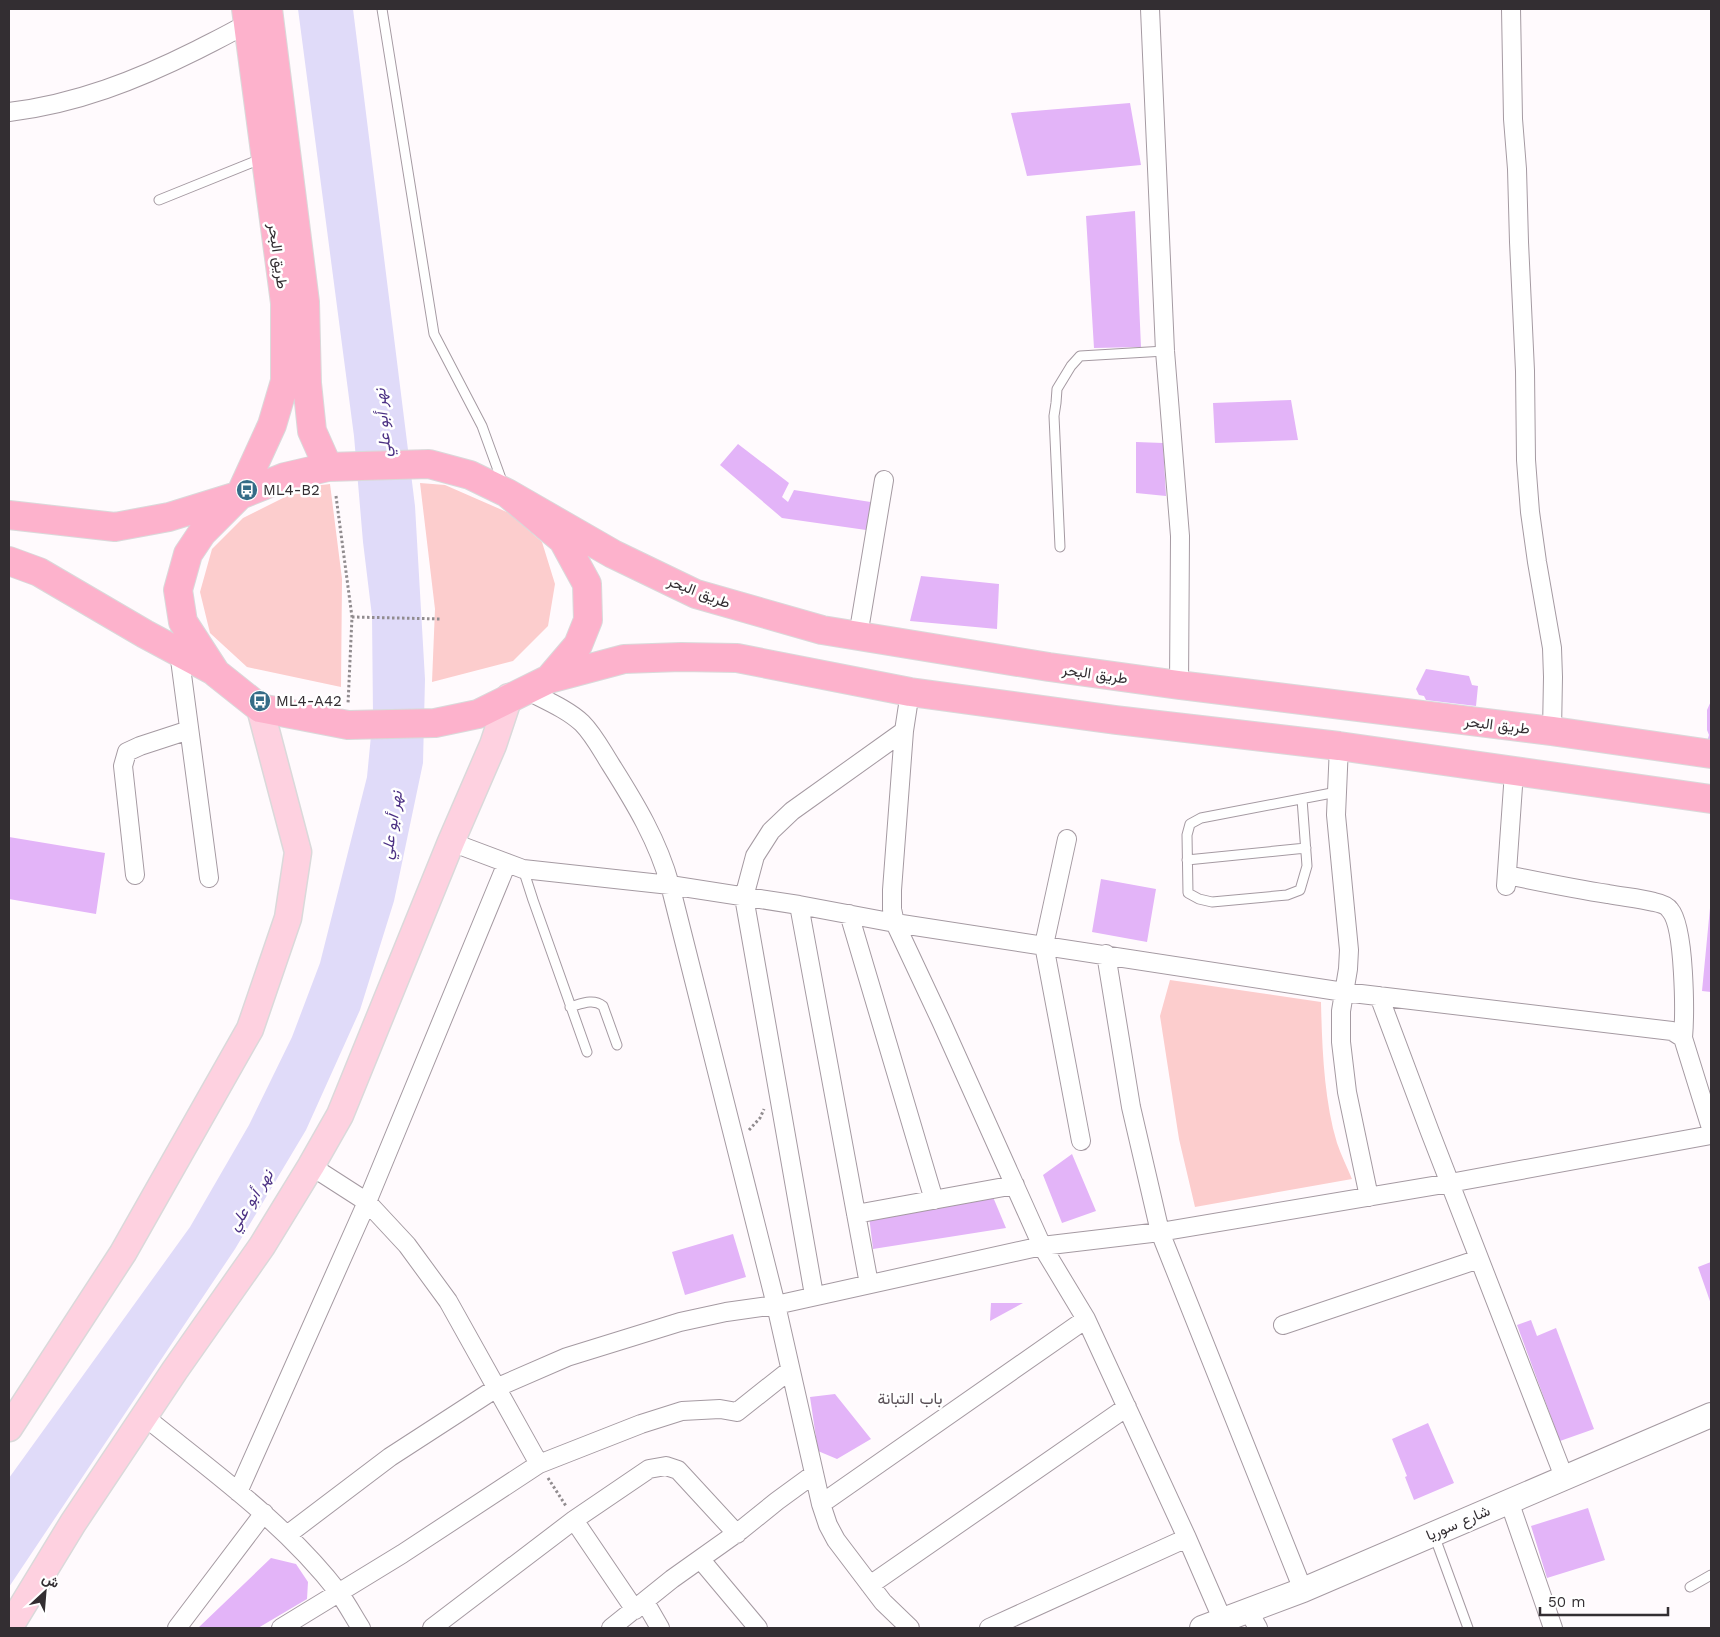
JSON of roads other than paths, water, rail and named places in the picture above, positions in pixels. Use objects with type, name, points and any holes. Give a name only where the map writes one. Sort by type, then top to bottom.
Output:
[{"type":"highway","name":"طريق البحر","points":[[240,495],[272,425],[285,380],[285,303],[264,157],[258,13]]},
{"type":"highway","name":"طريق البحر","points":[[258,13],[305,302],[307,383],[312,431],[328,467]]},
{"type":"highway","points":[[9,515],[114,527],[169,517],[240,495],[285,477],[328,467],[429,464],[470,474],[507,493],[563,540],[587,584],[588,620],[578,645],[528,689]]},
{"type":"highway","name":"طريق البحر","points":[[507,493],[613,554],[696,594],[822,630],[1049,667],[1552,731],[1711,754]]},
{"type":"highway","points":[[216,673],[183,622],[178,590],[188,554],[202,533],[240,495]]},
{"type":"highway","points":[[9,561],[39,572],[216,673],[260,708],[348,725],[435,723],[478,714],[528,689],[624,660],[681,657],[737,658],[910,692],[1116,720],[1339,746],[1711,799]]},
{"type":"main road","points":[[9,1628],[73,1523],[175,1370],[262,1246],[340,1115],[451,842],[494,745],[528,689]]},
{"type":"main road","points":[[9,1428],[123,1253],[250,1029],[288,918],[298,852],[260,708]]},
{"type":"street","points":[[1150,9],[1165,351],[1180,536],[1179,685]]},
{"type":"street","points":[[1511,9],[1513,119],[1517,169],[1525,371],[1526,460],[1530,512],[1552,648],[1554,676],[1552,731]]},
{"type":"street","points":[[9,112],[41,108],[109,89],[164,66],[258,13]]},
{"type":"street","points":[[858,636],[884,480]]},
{"type":"street","points":[[179,652],[209,878]]},
{"type":"street","points":[[528,689],[582,723],[630,795],[658,848],[670,885],[776,1305],[821,1504],[828,1525],[836,1540],[883,1602],[910,1628]]},
{"type":"street","points":[[910,692],[904,731],[891,899],[895,923],[942,1021],[1042,1246],[1086,1319],[1187,1538],[1212,1624]]},
{"type":"street","points":[[136,875],[123,766],[126,752],[189,730]]},
{"type":"street","points":[[814,1295],[744,897],[755,856],[771,831],[792,811],[904,731]]},
{"type":"street","points":[[1339,746],[1338,837],[1349,950],[1340,1026],[1342,1058],[1347,1092],[1369,1196]]},
{"type":"street","points":[[1514,772],[1506,880],[1644,900],[1662,904],[1670,909],[1677,926],[1680,948],[1684,1012],[1683,1038],[1711,1128]]},
{"type":"street","points":[[1067,839],[1044,945],[1081,1141]]},
{"type":"street","points":[[451,842],[524,869],[670,885],[799,905],[895,923],[1344,992],[1672,1030],[1683,1038]]},
{"type":"street","points":[[238,1492],[367,1202],[506,863]]},
{"type":"street","points":[[799,905],[869,1284]]},
{"type":"street","points":[[849,914],[934,1200]]},
{"type":"street","points":[[1106,954],[1131,1108],[1160,1232],[1303,1590]]},
{"type":"street","points":[[1379,996],[1564,1478]]},
{"type":"street","points":[[287,1535],[390,1457],[498,1387],[567,1357],[680,1322],[726,1312],[776,1305],[814,1295],[1042,1246],[1160,1232],[1450,1183],[1711,1135]]},
{"type":"street","points":[[311,1166],[367,1202],[407,1245],[448,1301],[540,1464]]},
{"type":"street","points":[[856,1214],[1015,1185]]},
{"type":"street","points":[[1283,1325],[1479,1258]]},
{"type":"street","points":[[821,1504],[1086,1319]]},
{"type":"street","points":[[281,1628],[339,1594],[540,1464],[641,1424],[682,1411],[720,1410],[737,1412],[790,1370]]},
{"type":"street","points":[[870,1585],[1127,1407]]},
{"type":"street","name":"شارع سوريا","points":[[1212,1624],[1253,1620],[1303,1590],[1711,1415]]},
{"type":"street","points":[[145,1417],[264,1513],[287,1535],[339,1594],[361,1628]]},
{"type":"street","points":[[432,1628],[574,1520],[649,1470],[666,1466],[678,1470],[737,1534]]},
{"type":"street","points":[[611,1628],[672,1579],[737,1534],[814,1474]]},
{"type":"street","points":[[1509,1501],[1553,1628]]},
{"type":"street","points":[[177,1628],[264,1513]]},
{"type":"street","points":[[574,1520],[640,1606],[660,1628]]},
{"type":"street","points":[[989,1628],[1187,1538]]},
{"type":"street","points":[[701,1560],[758,1628]]},
{"type":"lane","points":[[382,9],[434,334],[482,426],[507,493]]},
{"type":"lane","points":[[159,200],[264,157]]},
{"type":"lane","points":[[1060,547],[1054,416],[1057,389],[1070,366],[1080,356],[1165,351]]},
{"type":"lane","points":[[1302,799],[1307,866],[1300,890],[1288,895],[1212,902],[1199,899],[1188,892],[1187,835],[1190,824],[1201,818],[1337,792]]},
{"type":"lane","points":[[1187,860],[1306,848]]},
{"type":"lane","points":[[524,869],[533,900],[587,1052]]},
{"type":"lane","points":[[570,1006],[590,1002],[599,1003],[603,1006],[617,1045]]},
{"type":"lane","points":[[1433,1534],[1468,1628]]},
{"type":"lane","points":[[1690,1587],[1711,1575]]},
{"type":"water","name":"نهر أبو علي","points":[[298,9],[353,9],[415,506],[425,679],[423,763],[394,901],[360,1010],[306,1130],[235,1249],[9,1587],[9,1478],[190,1227],[249,1125],[292,1037],[320,963],[367,777],[373,715],[372,616],[363,542],[354,436]]},
{"type":"place","name":"ML4-B2","points":[[247,490]]},
{"type":"place","name":"ML4-A42","points":[[260,701]]},
{"type":"district","name":"باب التبانة","points":[[910,1398]]}]
